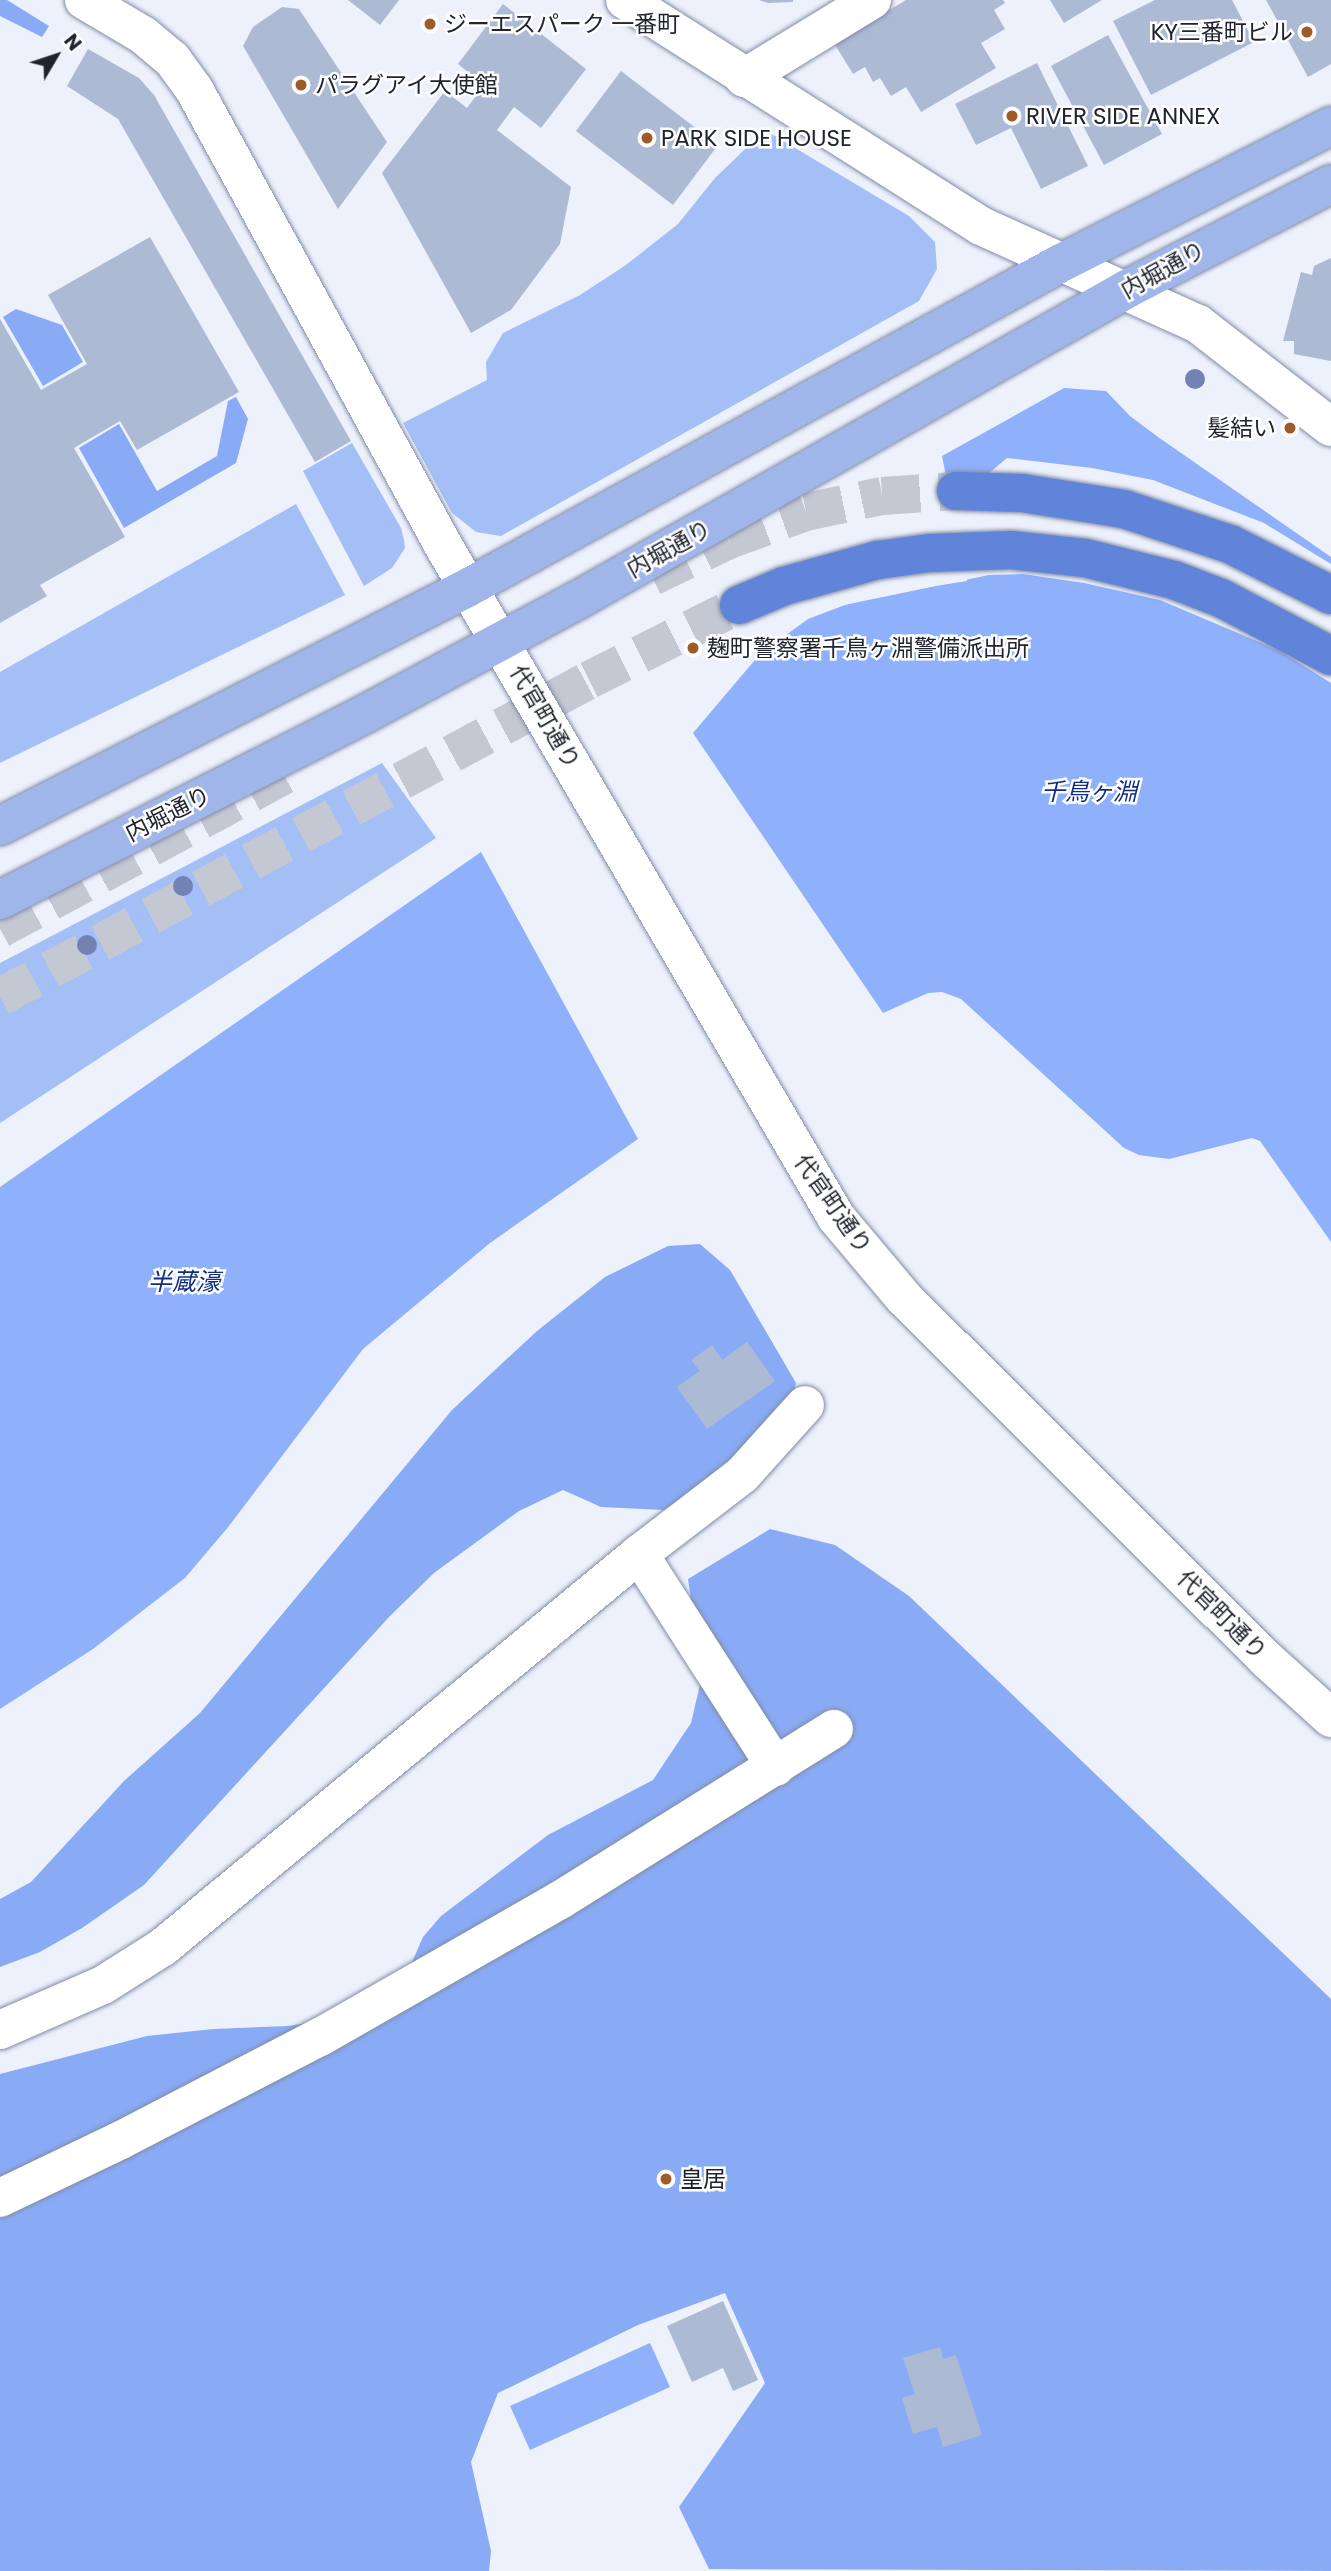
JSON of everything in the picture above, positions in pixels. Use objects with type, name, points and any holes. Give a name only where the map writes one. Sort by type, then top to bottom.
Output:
[{"type":"highway","points":[[956,491],[1022,493],[1124,509],[1230,544],[1331,595]]},
{"type":"highway","points":[[739,605],[795,583],[878,560],[973,550],[1023,551],[1085,558],[1174,580],[1244,609],[1331,656]]},
{"type":"main road","points":[[0,826],[470,587],[1059,264],[1331,126]]},
{"type":"main road","name":"内堀通り","points":[[0,900],[367,713],[501,641],[1127,289],[1331,184]]},
{"type":"street","name":"代官町通り","points":[[84,0],[143,35],[172,59],[195,91],[443,545],[470,587],[836,1217],[904,1298],[1256,1650],[1331,1718]]},
{"type":"street","points":[[625,0],[981,226],[1059,264],[1127,289],[1198,324],[1331,427]]},
{"type":"street","points":[[744,78],[872,0]]},
{"type":"street","points":[[0,2030],[103,1984],[163,1947],[639,1553],[742,1475],[805,1405]]},
{"type":"street","points":[[639,1553],[776,1767]]},
{"type":"street","points":[[0,2198],[121,2140],[320,2037],[560,1900],[834,1729]]},
{"type":"shaded area","points":[[0,0],[7,0],[49,26],[42,37],[0,16]]},
{"type":"shaded area","points":[[765,130],[909,216],[935,242],[937,269],[919,301],[501,536],[476,532],[452,513],[403,423],[487,380],[486,362],[503,333],[580,295],[626,265],[678,224],[715,178]]},
{"type":"shaded area","points":[[16,309],[62,325],[83,362],[43,386],[3,317]]},
{"type":"shaded area","points":[[236,397],[248,419],[236,463],[124,528],[79,448],[119,424],[157,491],[217,456],[228,401]]},
{"type":"shaded area","points":[[352,443],[401,528],[405,548],[392,568],[364,586],[303,471]]},
{"type":"shaded area","points":[[296,504],[345,595],[0,763],[0,672]]},
{"type":"shaded area","points":[[382,763],[436,838],[0,1123],[0,963]]},
{"type":"shaded area","points":[[700,1244],[730,1270],[796,1383],[785,1433],[728,1475],[663,1510],[601,1507],[563,1490],[519,1511],[434,1573],[390,1616],[144,1885],[82,1928],[40,1952],[0,1967],[0,1899],[31,1882],[124,1781],[200,1713],[452,1410],[537,1331],[605,1277],[668,1246]]},
{"type":"shaded area","name":"皇居","points":[[770,1529],[835,1545],[909,1596],[1331,1999],[1331,2571],[709,2569],[679,2507],[765,2383],[725,2293],[638,2325],[498,2393],[471,2462],[491,2551],[489,2571],[0,2571],[0,2074],[147,2036],[213,2029],[288,2026],[391,2010],[423,1937],[441,1916],[548,1835],[653,1780],[691,1723],[702,1676],[688,1579]]},
{"type":"water","name":"千鳥ヶ淵","points":[[1064,388],[1106,391],[1130,416],[1158,437],[1331,557],[1331,1242],[1260,1141],[1252,1138],[1169,1159],[1139,1155],[1124,1148],[961,999],[942,992],[928,993],[883,1013],[693,733],[760,654],[808,619],[866,597],[967,581],[942,456]]},
{"type":"water","name":"半蔵濠","points":[[481,852],[638,1139],[490,1243],[363,1349],[229,1526],[185,1578],[93,1649],[0,1709],[0,1187]]},
{"type":"water","points":[[650,2343],[670,2387],[530,2450],[510,2406]]},
{"type":"pier","points":[[1007,458],[1092,468],[1153,480],[1264,523],[1331,564],[1331,683],[1280,651],[1160,600],[1084,583],[1023,574],[989,575],[825,609],[865,594],[963,578],[949,507]]},
{"type":"building","points":[[348,0],[399,0],[380,25]]},
{"type":"building","points":[[759,0],[793,0],[793,2],[768,3]]},
{"type":"building","points":[[906,0],[1003,0],[1005,3],[994,10],[1005,29],[981,43],[996,68],[921,112],[906,87],[891,96],[880,78],[873,82],[865,67],[853,74],[834,43]]},
{"type":"building","points":[[1050,0],[1102,0],[1064,23]]},
{"type":"building","points":[[1155,0],[1232,0],[1254,42],[1151,95],[1113,21]]},
{"type":"building","name":"KY三番町ビル","points":[[1266,0],[1331,0],[1331,64],[1308,77]]},
{"type":"building","points":[[503,4],[586,69],[541,128],[514,107],[497,130],[571,187],[560,244],[511,310],[471,333],[382,173],[445,91],[467,108],[484,85],[458,64]]},
{"type":"building","points":[[282,7],[299,9],[387,142],[338,209],[243,46],[253,27]]},
{"type":"building","points":[[1108,35],[1162,134],[1104,165],[1051,66]]},
{"type":"building","points":[[88,49],[139,78],[154,95],[351,441],[315,462],[118,119],[67,86]]},
{"type":"building","name":"RIVER SIDE ANNEX","points":[[1037,63],[1088,166],[1041,189],[1011,128],[976,145],[955,104]]},
{"type":"building","name":"PARK SIDE HOUSE","points":[[621,71],[718,145],[673,205],[576,131]]},
{"type":"building","points":[[150,237],[239,392],[137,450],[120,421],[74,448],[125,537],[40,585],[47,596],[0,623],[0,319],[41,390],[87,364],[48,295]]},
{"type":"building","points":[[1331,258],[1331,361],[1294,354],[1294,341],[1283,341],[1301,272],[1312,275],[1314,266]]},
{"type":"building","points":[[747,1342],[775,1381],[707,1429],[677,1387],[700,1371],[691,1360],[712,1345],[722,1360]]},
{"type":"building","points":[[723,2301],[758,2380],[733,2391],[723,2368],[692,2382],[667,2326]]},
{"type":"building","points":[[940,2347],[943,2359],[956,2355],[982,2435],[943,2447],[937,2427],[913,2434],[902,2398],[915,2394],[903,2358]]},
{"type":"tunnel","points":[[652,577],[729,540],[806,512],[882,496],[956,491]]},
{"type":"tunnel","points":[[0,997],[589,680],[739,605]]},
{"type":"tunnel","points":[[0,929],[285,775]]},
{"type":"place","name":"ジーエスパーク 一番町","points":[[430,24]]},
{"type":"place","name":"KY三番町ビル","points":[[1307,32]]},
{"type":"place","name":"パラグアイ大使館","points":[[301,85]]},
{"type":"place","name":"RIVER SIDE ANNEX","points":[[1012,116]]},
{"type":"place","name":"PARK SIDE HOUSE","points":[[647,138]]},
{"type":"place","name":"髪結い","points":[[1290,428]]},
{"type":"place","name":"麹町警察署千鳥ヶ淵警備派出所","points":[[693,648]]},
{"type":"place","name":"皇居","points":[[666,2179]]}]
